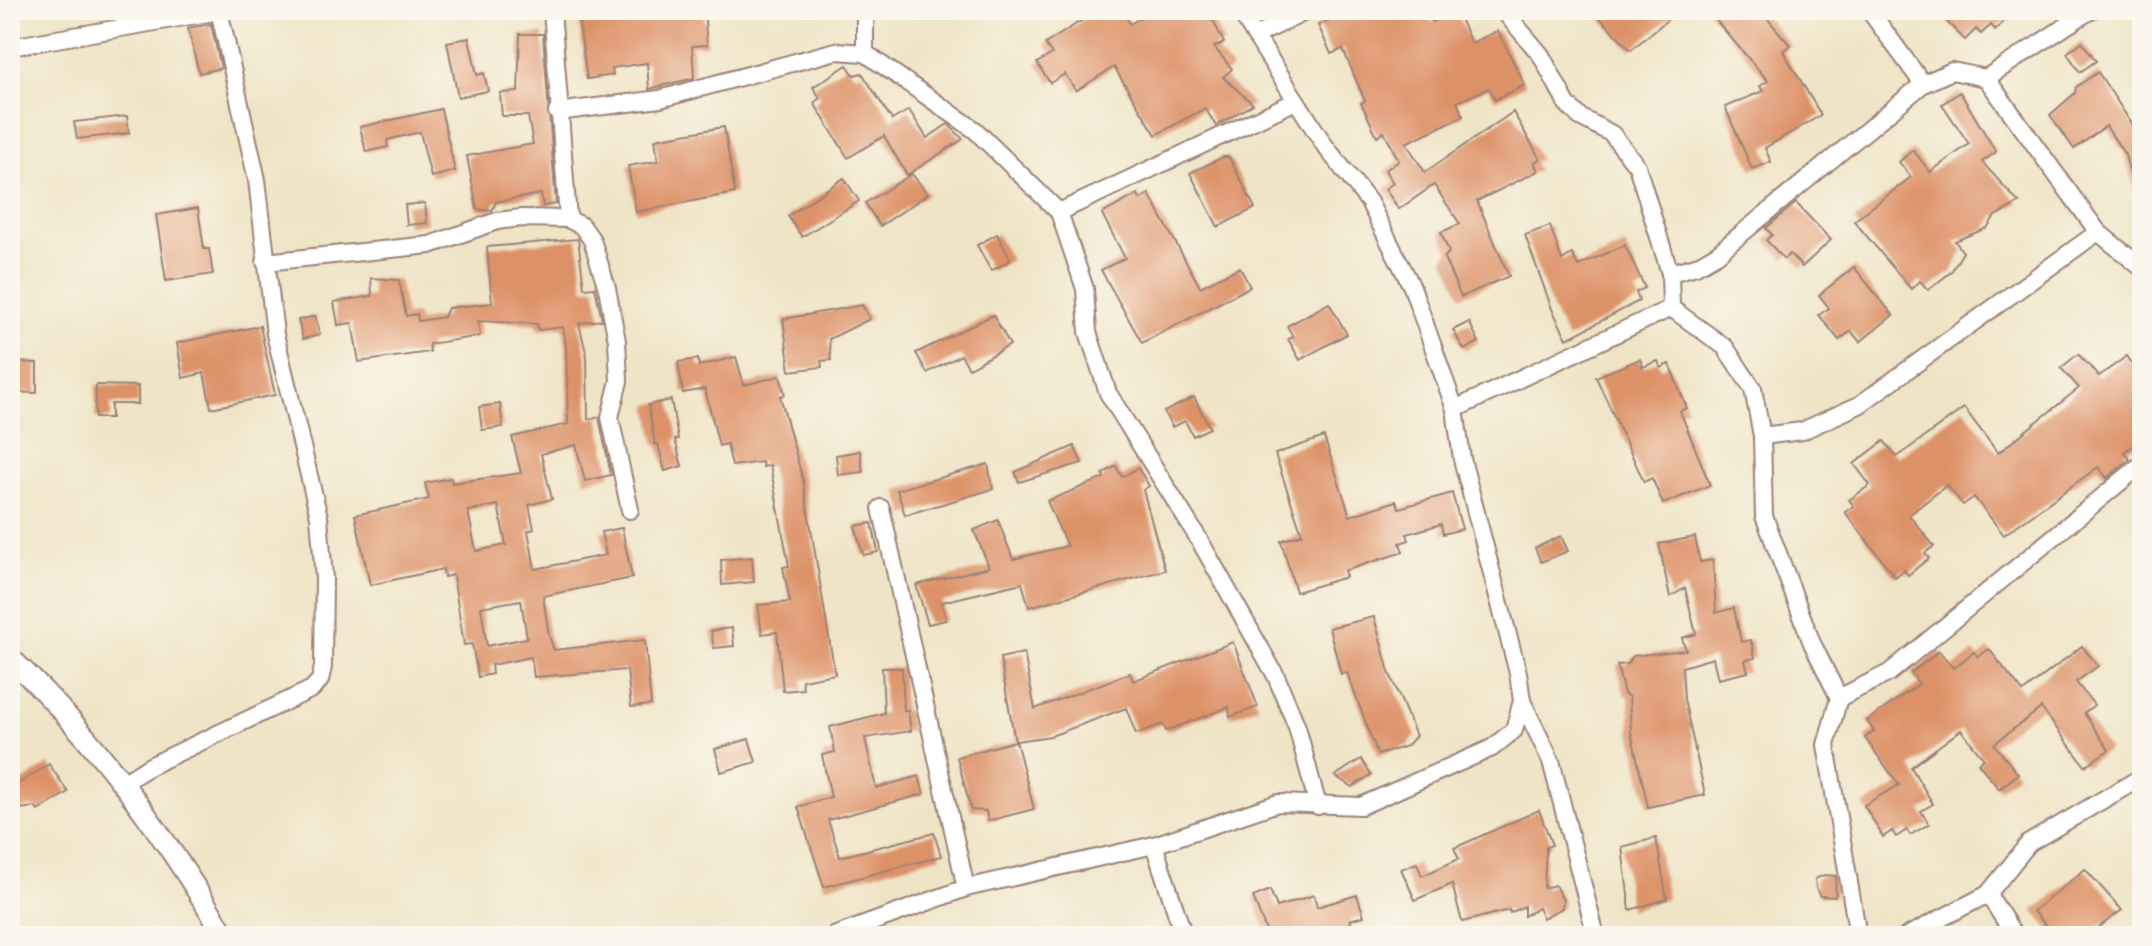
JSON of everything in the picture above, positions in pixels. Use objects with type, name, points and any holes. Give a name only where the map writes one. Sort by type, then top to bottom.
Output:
[{"type":"street","points":[[10,47],[221,10],[257,180],[275,334],[319,517],[324,578],[320,680],[312,689],[150,766],[123,783]]},
{"type":"street","points":[[552,10],[557,112],[568,219]]},
{"type":"street","points":[[865,10],[865,53]]},
{"type":"street","points":[[1239,10],[1296,101],[1369,202],[1412,287],[1455,409],[1462,459],[1500,598],[1522,701],[1551,761],[1596,936]]},
{"type":"street","points":[[1255,36],[1309,10]]},
{"type":"street","points":[[1503,10],[1541,55],[1567,104],[1580,117],[1612,134],[1637,166],[1670,273],[1671,308]]},
{"type":"street","points":[[1869,10],[1923,84]]},
{"type":"street","points":[[1986,78],[2091,10]]},
{"type":"street","points":[[557,112],[660,99],[836,51],[865,53],[975,130],[1059,212],[1085,289],[1088,332],[1108,393],[1200,541],[1276,676],[1297,727],[1318,806]]},
{"type":"street","points":[[1670,273],[1696,266],[1717,254],[1923,84],[1952,71],[1986,78],[2098,232],[2142,268]]},
{"type":"street","points":[[1059,212],[1296,101]]},
{"type":"street","points":[[265,262],[430,245],[497,221],[568,219],[582,226],[592,240],[607,288],[620,366],[610,417],[630,510]]},
{"type":"street","points":[[1762,436],[1802,431],[1859,405],[2098,232]]},
{"type":"street","points":[[1455,409],[1671,308]]},
{"type":"street","points":[[1671,308],[1725,347],[1753,389],[1762,436],[1764,516],[1812,643],[1839,698],[1826,745],[1858,936]]},
{"type":"street","points":[[1839,698],[1889,673],[2142,464]]},
{"type":"street","points":[[881,508],[966,888]]},
{"type":"street","points":[[10,658],[64,711],[123,783],[225,936]]},
{"type":"street","points":[[834,936],[966,888],[1154,845],[1278,803],[1361,806],[1492,748],[1514,730],[1522,701]]},
{"type":"street","points":[[1907,936],[1988,894],[2029,843],[2142,777]]},
{"type":"street","points":[[1154,845],[1184,936]]},
{"type":"street","points":[[1988,894],[2015,936]]},
{"type":"building","points":[[577,10],[704,10],[707,45],[692,46],[694,78],[649,89],[647,63],[612,68],[613,75],[587,79]]},
{"type":"building","points":[[1078,10],[1122,10],[1130,24],[1153,10],[1195,10],[1214,22],[1224,43],[1214,47],[1232,69],[1223,77],[1253,104],[1216,126],[1205,108],[1156,135],[1114,67],[1076,91],[1065,74],[1050,83],[1037,63],[1052,54],[1045,44],[1084,19]]},
{"type":"building","points":[[1355,10],[1429,10],[1432,22],[1457,12],[1471,43],[1498,31],[1525,85],[1495,100],[1489,88],[1457,102],[1463,116],[1406,143],[1425,172],[1513,112],[1540,159],[1534,162],[1538,171],[1477,201],[1509,276],[1461,297],[1444,258],[1449,252],[1441,232],[1460,224],[1434,185],[1399,209],[1385,189],[1393,183],[1385,170],[1399,161],[1384,132],[1377,136],[1361,103],[1365,101],[1343,49],[1331,54],[1318,25]]},
{"type":"building","points":[[1592,10],[1679,10],[1631,50]]},
{"type":"building","points":[[1707,10],[1760,10],[1790,45],[1783,51],[1821,115],[1765,148],[1771,162],[1752,169],[1725,107],[1763,91],[1760,86],[1768,81]]},
{"type":"building","points":[[1958,10],[2016,10],[1995,30],[1991,25],[1981,34],[1976,29],[1965,40],[1947,22]]},
{"type":"building","points":[[211,24],[221,68],[199,73],[188,28]]},
{"type":"building","points":[[520,34],[543,34],[556,204],[543,206],[541,194],[496,202],[492,211],[477,209],[467,156],[533,144],[528,116],[502,116],[500,93],[518,92]]},
{"type":"building","points":[[469,38],[477,75],[484,73],[488,91],[458,97],[447,42]]},
{"type":"building","points":[[2082,42],[2096,61],[2080,72],[2067,53]]},
{"type":"building","points":[[847,65],[854,75],[862,73],[892,120],[909,110],[927,138],[948,124],[963,139],[907,175],[884,136],[848,158],[814,103],[820,98],[813,87]]},
{"type":"building","points":[[2098,72],[2134,127],[2142,124],[2142,200],[2137,201],[2125,155],[2106,126],[2074,149],[2050,115],[2075,93],[2076,87]]},
{"type":"building","points":[[1960,92],[1996,152],[1982,162],[2019,203],[1995,216],[1987,228],[1955,241],[1963,252],[1951,272],[1928,290],[1920,281],[1911,289],[1854,221],[1911,177],[1899,162],[1913,150],[1930,172],[1969,144],[1942,104]]},
{"type":"building","points":[[441,109],[455,171],[431,177],[420,132],[387,140],[388,147],[366,152],[360,127]]},
{"type":"building","points":[[127,116],[129,133],[77,139],[74,122]]},
{"type":"building","points":[[724,127],[735,193],[636,212],[628,166],[658,161],[655,139]]},
{"type":"building","points":[[1229,157],[1255,208],[1218,227],[1190,173]]},
{"type":"building","points":[[912,174],[928,194],[880,226],[865,203]]},
{"type":"building","points":[[844,178],[859,201],[802,237],[788,216]]},
{"type":"building","points":[[1138,194],[1140,199],[1149,194],[1200,287],[1240,267],[1250,287],[1142,343],[1101,270],[1125,258],[1102,214]]},
{"type":"building","points":[[425,203],[427,223],[407,225],[405,205]]},
{"type":"building","points":[[1796,203],[1831,240],[1802,267],[1790,254],[1784,259],[1766,240],[1772,235],[1766,228]]},
{"type":"building","points":[[198,208],[204,249],[209,249],[213,274],[166,281],[156,215]]},
{"type":"building","points":[[1550,226],[1562,260],[1572,254],[1578,266],[1625,245],[1645,288],[1636,292],[1639,301],[1567,339],[1552,309],[1525,235]]},
{"type":"building","points":[[997,234],[1011,260],[991,271],[977,245]]},
{"type":"building","points":[[578,239],[584,288],[595,287],[602,320],[579,323],[587,357],[588,419],[599,417],[611,475],[585,481],[576,445],[541,454],[552,499],[529,505],[534,529],[528,531],[535,569],[606,555],[601,532],[622,528],[632,578],[543,596],[549,636],[554,650],[645,640],[651,705],[631,707],[627,670],[534,677],[531,657],[491,665],[492,674],[478,677],[472,644],[464,645],[453,575],[444,577],[443,569],[370,585],[355,515],[429,499],[425,483],[451,478],[452,483],[521,473],[512,437],[568,424],[563,327],[538,330],[537,324],[478,321],[480,336],[429,344],[430,352],[359,362],[352,323],[338,325],[334,302],[372,296],[371,278],[399,280],[406,316],[417,314],[418,321],[444,317],[448,308],[492,303],[487,247]],"holes":[[[498,505],[506,545],[476,551],[468,511]],[[521,600],[527,638],[487,646],[481,607]]]},
{"type":"building","points":[[1854,267],[1893,315],[1860,342],[1851,331],[1839,340],[1819,315],[1829,308],[1819,295]]},
{"type":"building","points":[[1329,303],[1347,334],[1300,360],[1288,339],[1293,337],[1287,326]]},
{"type":"building","points":[[862,305],[870,319],[829,339],[831,360],[821,361],[822,367],[790,371],[783,319]]},
{"type":"building","points":[[993,315],[1010,345],[969,368],[961,355],[927,373],[916,353]]},
{"type":"building","points":[[315,316],[320,335],[303,339],[298,320]]},
{"type":"building","points":[[1469,322],[1479,342],[1464,350],[1453,330]]},
{"type":"building","points":[[260,326],[275,395],[211,408],[204,373],[183,378],[177,343]]},
{"type":"building","points":[[2078,354],[2099,376],[2127,356],[2142,378],[2142,440],[2124,452],[2130,459],[2107,478],[2098,467],[2004,535],[1974,497],[1963,505],[1947,485],[1909,515],[1934,546],[1925,553],[1929,558],[1908,575],[1904,570],[1895,577],[1845,512],[1854,506],[1849,500],[1870,485],[1854,464],[1884,441],[1897,457],[1964,408],[1998,453],[2079,388],[2061,368]]},
{"type":"building","points":[[736,357],[744,385],[780,376],[785,395],[780,396],[803,480],[835,674],[802,680],[803,689],[783,691],[777,632],[762,634],[758,605],[790,602],[783,567],[789,566],[770,465],[763,467],[762,462],[732,466],[727,444],[719,446],[705,389],[683,393],[678,362],[698,359],[699,366]]},
{"type":"building","points":[[1640,359],[1643,367],[1658,361],[1661,368],[1669,364],[1687,408],[1680,411],[1710,485],[1663,504],[1652,478],[1644,482],[1596,377]]},
{"type":"building","points":[[10,362],[37,363],[37,393],[10,392]]},
{"type":"building","points":[[96,385],[138,386],[138,404],[111,404],[111,418],[95,418]]},
{"type":"building","points":[[1194,397],[1210,428],[1193,436],[1185,421],[1172,427],[1164,412]]},
{"type":"building","points":[[671,400],[678,439],[675,440],[682,466],[665,471],[658,444],[655,444],[648,405]]},
{"type":"building","points":[[500,404],[503,427],[482,430],[479,407]]},
{"type":"building","points":[[1324,437],[1350,516],[1396,501],[1399,508],[1452,493],[1462,529],[1443,534],[1441,524],[1407,534],[1409,540],[1400,543],[1403,552],[1344,571],[1346,577],[1296,592],[1281,541],[1302,534],[1275,454]]},
{"type":"building","points":[[1074,446],[1082,463],[1019,482],[1015,472]]},
{"type":"building","points":[[860,451],[863,472],[838,475],[836,455]]},
{"type":"building","points":[[988,464],[993,489],[905,515],[897,490]]},
{"type":"building","points":[[1116,466],[1122,477],[1138,468],[1149,486],[1143,490],[1165,570],[1029,607],[1022,583],[942,602],[946,620],[928,624],[916,585],[989,567],[974,530],[998,520],[1013,559],[1067,546],[1047,501],[1104,478],[1103,474]]},
{"type":"building","points":[[872,523],[878,552],[863,555],[855,526]]},
{"type":"building","points":[[1561,536],[1568,551],[1541,562],[1535,548]]},
{"type":"building","points":[[1695,537],[1700,562],[1713,560],[1716,613],[1734,608],[1741,642],[1751,640],[1755,658],[1745,660],[1748,672],[1718,679],[1713,658],[1682,667],[1684,699],[1705,795],[1648,807],[1631,732],[1629,697],[1624,694],[1617,665],[1628,664],[1633,656],[1686,650],[1682,638],[1696,634],[1685,588],[1670,597],[1659,544]]},
{"type":"building","points":[[752,557],[754,582],[722,585],[721,560]]},
{"type":"building","points":[[1374,617],[1389,672],[1416,736],[1407,746],[1378,755],[1347,673],[1341,674],[1329,628]]},
{"type":"building","points":[[732,628],[734,646],[714,648],[711,631]]},
{"type":"building","points":[[1233,642],[1258,707],[1230,717],[1229,707],[1166,731],[1163,724],[1136,734],[1126,708],[1051,736],[1016,741],[1034,809],[988,821],[986,811],[971,810],[957,757],[1015,741],[1000,658],[1024,653],[1035,709],[1130,673],[1133,681]]},
{"type":"building","points":[[2082,646],[2098,666],[2076,682],[2094,705],[2084,713],[2109,750],[2085,766],[2041,708],[1994,744],[2018,774],[1999,789],[1978,763],[1984,759],[1961,730],[1911,767],[1933,804],[1921,811],[1929,824],[1910,835],[1907,830],[1896,837],[1892,831],[1883,837],[1864,805],[1899,785],[1865,738],[1874,731],[1867,721],[1919,684],[1911,673],[1939,651],[1953,668],[1974,652],[1978,657],[1989,649],[2023,692]]},
{"type":"building","points":[[882,668],[902,668],[904,710],[908,710],[911,731],[865,738],[876,788],[919,776],[924,794],[828,820],[840,857],[934,833],[941,856],[824,887],[798,807],[831,797],[822,755],[835,752],[830,727],[884,713]]},
{"type":"building","points":[[749,739],[756,762],[721,772],[715,749]]},
{"type":"building","points":[[1361,759],[1371,775],[1352,787],[1335,776]]},
{"type":"building","points":[[49,764],[68,792],[38,811],[35,807],[10,810],[10,789]]},
{"type":"building","points":[[1539,810],[1552,845],[1546,847],[1544,888],[1555,885],[1563,900],[1562,908],[1543,918],[1538,908],[1524,916],[1524,906],[1510,913],[1509,910],[1462,922],[1452,884],[1415,900],[1401,869],[1417,863],[1422,876],[1459,859],[1454,848]]},
{"type":"building","points":[[1656,838],[1667,899],[1630,910],[1622,847]]},
{"type":"building","points":[[2085,869],[2122,910],[2087,936],[2055,936],[2033,911]]},
{"type":"building","points":[[1824,875],[1836,876],[1835,897],[1820,896],[1816,889],[1815,879]]},
{"type":"building","points":[[1270,890],[1277,907],[1314,895],[1317,907],[1357,895],[1364,916],[1350,920],[1355,936],[1268,936],[1253,897]]}]
